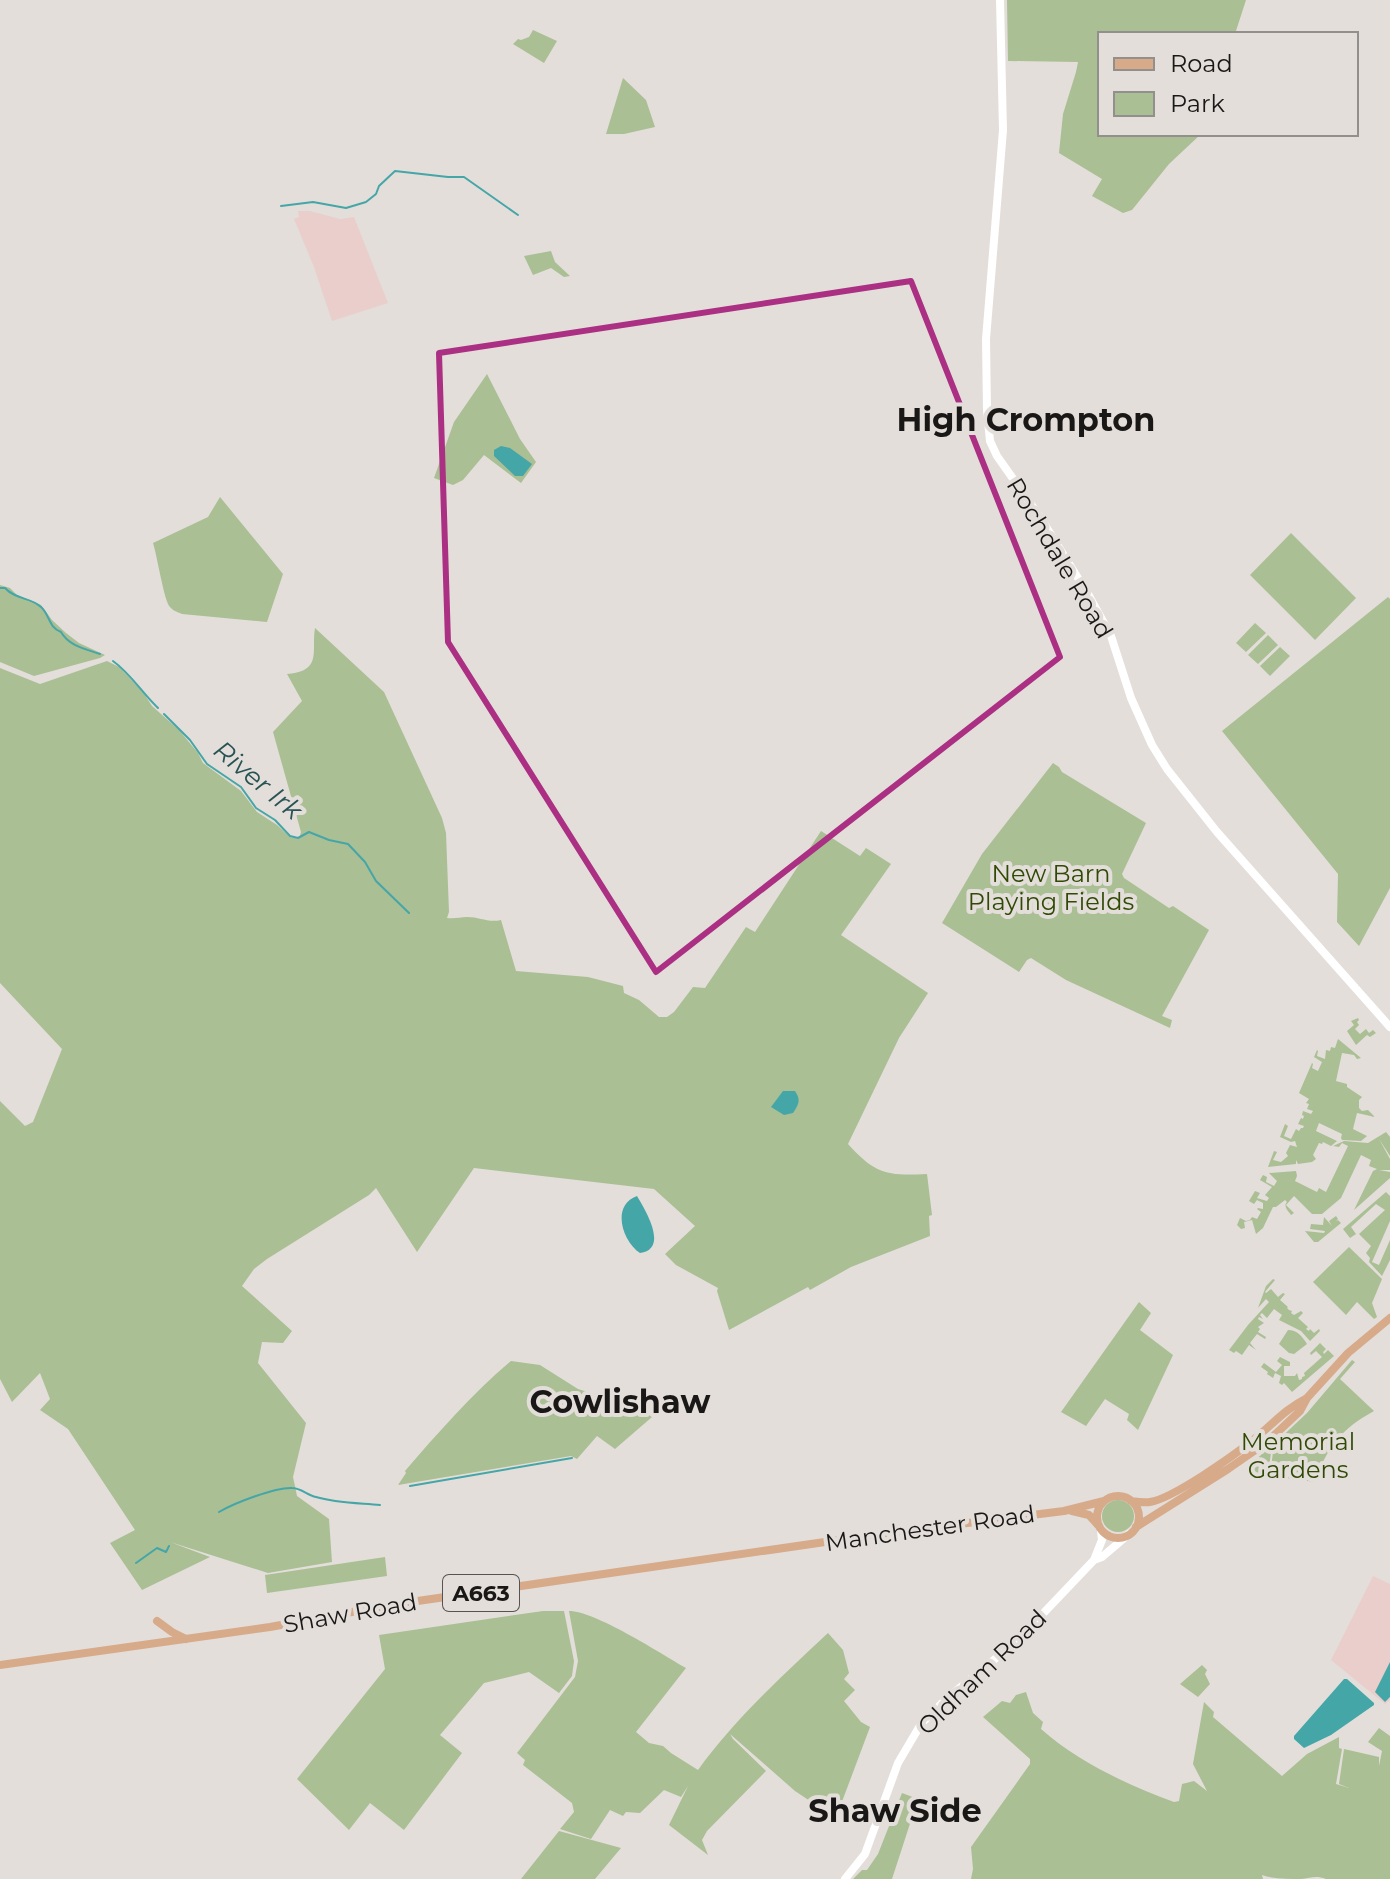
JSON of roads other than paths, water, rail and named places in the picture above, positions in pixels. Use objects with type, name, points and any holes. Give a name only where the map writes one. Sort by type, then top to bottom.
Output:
[{"type":"main road","name":"Rochdale Road","points":[[1000,0],[1003,142],[986,339],[990,441],[1095,606],[1111,636],[1131,698],[1152,745],[1167,769],[1217,832],[1390,1027]]},
{"type":"main road","name":"A663","points":[[1100,1528],[1116,1538],[1129,1534],[1267,1442],[1300,1411],[1307,1398],[1348,1353],[1390,1318]]},
{"type":"main road","name":"A663","points":[[1104,1501],[1119,1496],[1145,1503],[1156,1501],[1229,1458],[1293,1405],[1307,1398]]},
{"type":"main road","points":[[1094,1560],[1102,1540],[1097,1514],[1104,1501]]},
{"type":"main road","name":"Manchester Road","points":[[796,1547],[1064,1511],[1104,1501]]},
{"type":"main road","points":[[1131,1501],[1138,1513],[1136,1527]]},
{"type":"main road","name":"Manchester Road","points":[[1064,1511],[1085,1513],[1100,1528]]},
{"type":"main road","name":"Oldham Road","points":[[845,1879],[865,1854],[898,1763],[921,1724],[946,1699],[1017,1641],[1094,1560],[1129,1534]]},
{"type":"main road","name":"Shaw Road","points":[[0,1665],[796,1547]]},
{"type":"main road","points":[[157,1621],[186,1639]]},
{"type":"water","points":[[501,446],[510,448],[532,464],[523,476],[515,476],[494,456],[494,450]]},
{"type":"water","points":[[783,1091],[795,1091],[797,1094],[797,1107],[793,1113],[784,1115],[771,1107]]},
{"type":"water","points":[[637,1196],[650,1220],[654,1237],[649,1250],[640,1253],[628,1240],[622,1223],[624,1207]]},
{"type":"water","points":[[1390,1662],[1390,1697],[1385,1702],[1375,1692]]},
{"type":"water","points":[[1344,1679],[1374,1705],[1331,1735],[1304,1748],[1294,1736]]},
{"type":"waterway","points":[[281,206],[313,202],[346,208],[366,202],[395,171],[464,177],[518,215]]},
{"type":"waterway","name":"River Irk","points":[[0,588],[37,604],[68,641],[100,654]]},
{"type":"waterway","name":"River Irk","points":[[113,661],[158,708]]},
{"type":"waterway","name":"River Irk","points":[[164,714],[190,740],[207,764],[241,787],[256,808],[275,820],[290,836],[298,838],[309,832],[348,844],[365,862],[376,881],[409,913]]},
{"type":"waterway","points":[[410,1486],[572,1458]]},
{"type":"waterway","points":[[219,1512],[255,1496],[292,1488],[324,1499],[380,1505]]},
{"type":"waterway","points":[[136,1563],[157,1548],[166,1552],[169,1546]]},
{"type":"district","name":"High Crompton","points":[[1026,419]]},
{"type":"district","name":"Cowlishaw","points":[[620,1401]]},
{"type":"district","name":"Shaw Side","points":[[895,1810]]},
{"type":"park label","name":"New Barn Playing Fields","points":[[1051,887]]},
{"type":"park label","name":"Memorial Gardens","points":[[1298,1455]]}]
